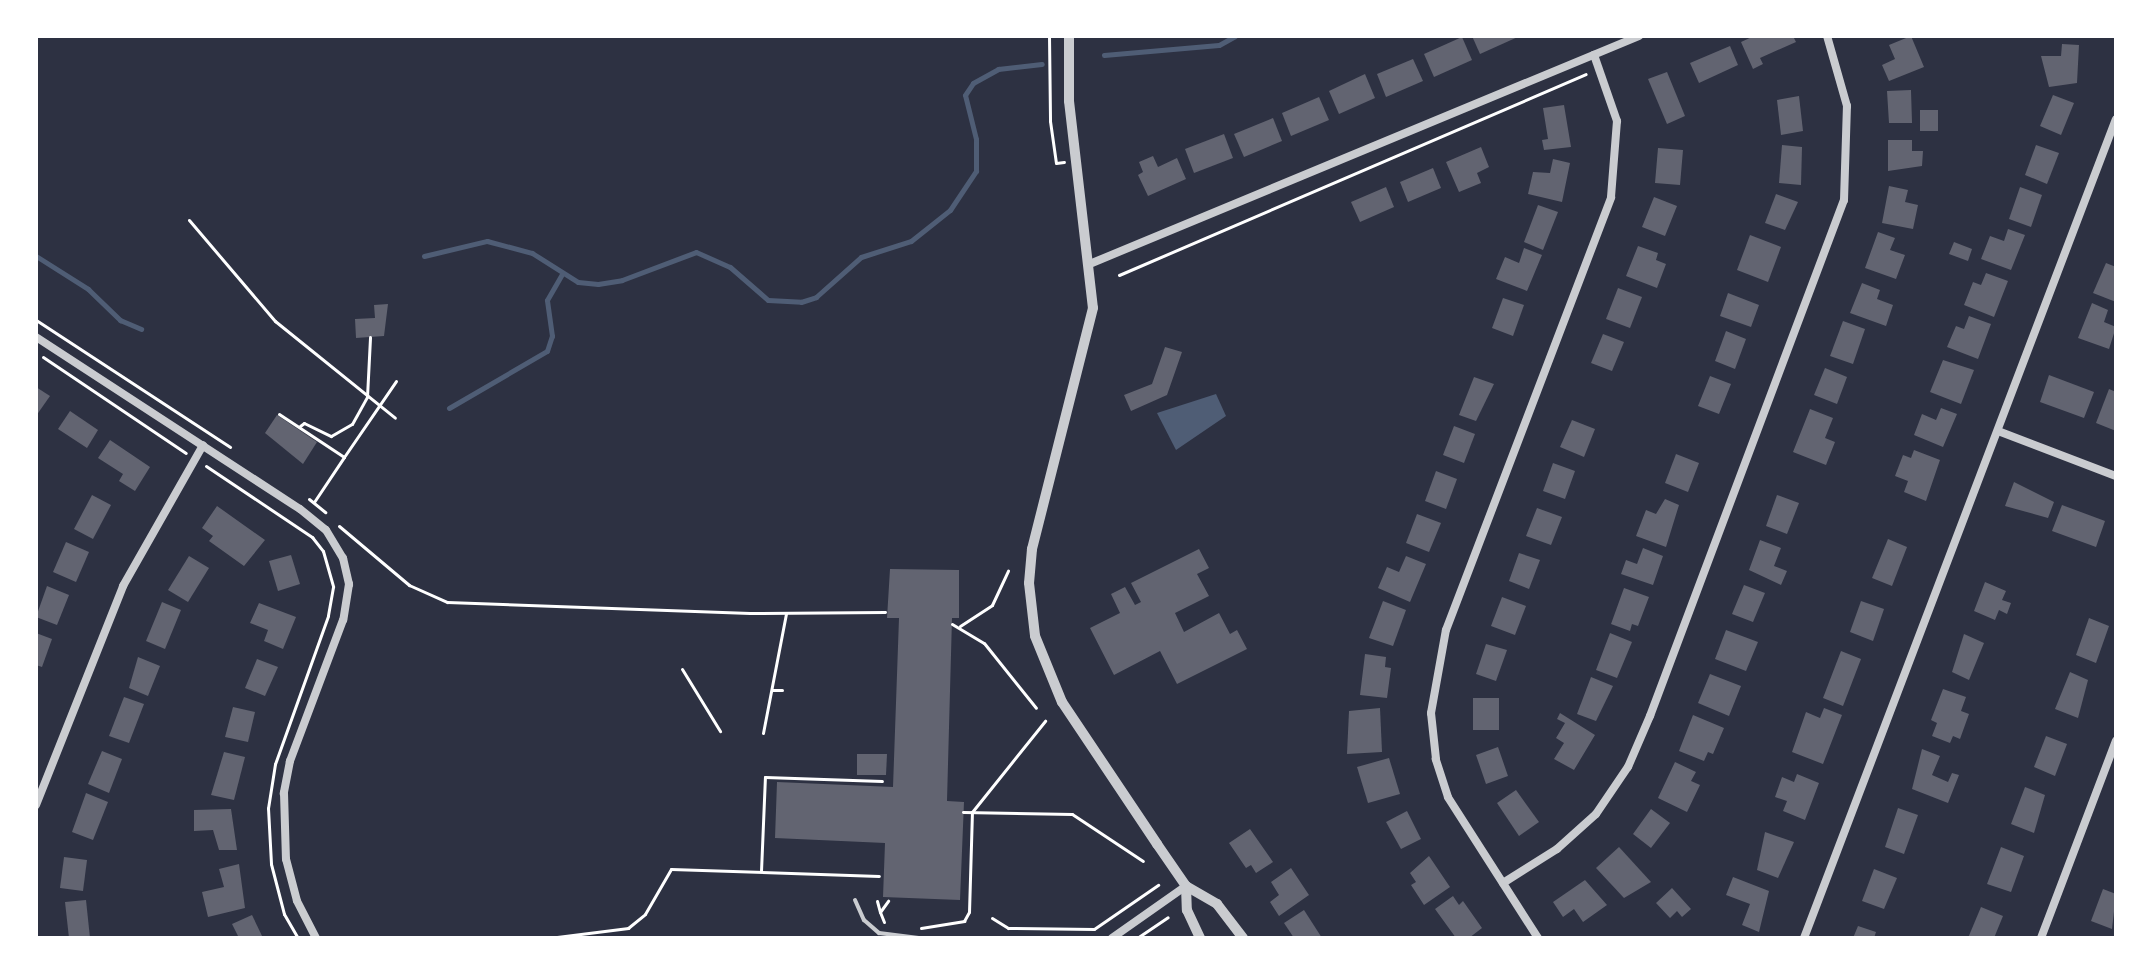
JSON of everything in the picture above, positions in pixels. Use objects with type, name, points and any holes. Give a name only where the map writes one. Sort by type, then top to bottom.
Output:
[{"type":"street","points":[[1069,36],[1069,101],[1092,263],[1089,336],[1032,549],[1031,617],[1055,689],[1186,886],[1217,904],[1243,938]]},
{"type":"street","points":[[1092,263],[1639,36]]},
{"type":"street","points":[[1503,883],[1557,849],[1596,814],[1628,767],[1650,716],[1844,200],[1847,106],[1827,36]]},
{"type":"street","points":[[1538,938],[1442,781],[1432,737],[1432,686],[1446,630],[1611,197],[1617,121],[1594,55]]},
{"type":"street","points":[[1804,938],[2116,119]]},
{"type":"street","points":[[36,337],[317,521],[334,541],[348,574],[343,620],[295,748],[284,793],[291,880],[316,938]]},
{"type":"street","points":[[1998,431],[2116,476]]},
{"type":"street","points":[[36,805],[123,586],[203,445]]},
{"type":"street","points":[[2041,938],[2116,741]]},
{"type":"street","points":[[1112,938],[1186,886]]},
{"type":"street","points":[[1186,886],[1187,910],[1200,938]]},
{"type":"lane","points":[[855,900],[864,920],[879,933],[919,938]]},
{"type":"path","points":[[1049,36],[1056,163]]},
{"type":"path","points":[[1119,275],[1586,74]]},
{"type":"path","points":[[189,220],[275,321],[377,407],[395,418]]},
{"type":"path","points":[[36,320],[221,441]]},
{"type":"path","points":[[298,426],[304,423],[338,435],[352,424],[367,397],[370,337]]},
{"type":"path","points":[[36,353],[182,450]]},
{"type":"path","points":[[314,502],[396,381]]},
{"type":"path","points":[[279,414],[344,457]]},
{"type":"path","points":[[205,465],[312,537],[323,551],[333,587],[328,616],[279,751],[268,808],[271,864],[284,914],[298,938]]},
{"type":"path","points":[[358,545],[420,593],[447,602],[786,613],[885,612]]},
{"type":"path","points":[[960,626],[992,605],[1008,570]]},
{"type":"path","points":[[763,733],[786,613]]},
{"type":"path","points":[[952,624],[984,643],[1036,708]]},
{"type":"path","points":[[682,669],[720,731]]},
{"type":"path","points":[[772,690],[782,690]]},
{"type":"path","points":[[909,928],[960,926],[969,912],[972,812],[1045,721]]},
{"type":"path","points":[[761,871],[765,777],[882,781]]},
{"type":"path","points":[[963,812],[1072,814],[1143,861]]},
{"type":"path","points":[[549,938],[628,928],[645,914],[671,869],[879,876]]},
{"type":"path","points":[[992,918],[1008,928],[1094,929],[1158,885]]},
{"type":"path","points":[[877,901],[887,926]]},
{"type":"path","points":[[880,912],[888,901]]},
{"type":"path","points":[[1137,938],[1168,917]]},
{"type":"water","points":[[1216,394],[1226,416],[1176,450],[1157,413]]},
{"type":"building","points":[[1472,36],[1520,36],[1480,54]]},
{"type":"building","points":[[1754,36],[1793,36],[1796,42],[1760,58],[1763,64],[1753,69],[1741,42]]},
{"type":"building","points":[[1911,36],[1924,67],[1889,81],[1882,65],[1895,59],[1889,45]]},
{"type":"building","points":[[1462,37],[1472,60],[1434,77],[1424,54]]},
{"type":"building","points":[[2062,44],[2079,45],[2077,83],[2049,87],[2041,56],[2061,56]]},
{"type":"building","points":[[1730,46],[1738,65],[1699,83],[1690,63]]},
{"type":"building","points":[[1413,59],[1423,81],[1386,97],[1377,74]]},
{"type":"building","points":[[1667,72],[1685,116],[1667,124],[1648,79]]},
{"type":"building","points":[[1365,74],[1375,98],[1339,114],[1329,91]]},
{"type":"building","points":[[1911,90],[1912,123],[1889,123],[1887,91]]},
{"type":"building","points":[[2053,95],[2074,103],[2061,135],[2040,126]]},
{"type":"building","points":[[1799,96],[1803,131],[1781,135],[1777,100]]},
{"type":"building","points":[[1319,97],[1329,120],[1291,136],[1282,113]]},
{"type":"building","points":[[1564,105],[1571,147],[1544,150],[1542,140],[1548,139],[1543,108]]},
{"type":"building","points":[[1920,110],[1938,110],[1938,131],[1920,131]]},
{"type":"building","points":[[1273,118],[1282,141],[1244,157],[1234,134]]},
{"type":"building","points":[[1224,134],[1233,158],[1194,173],[1185,149]]},
{"type":"building","points":[[1888,140],[1912,140],[1912,151],[1923,151],[1922,166],[1888,171]]},
{"type":"building","points":[[1782,145],[1802,147],[1801,185],[1779,183]]},
{"type":"building","points":[[2036,145],[2059,153],[2047,184],[2025,175]]},
{"type":"building","points":[[1481,147],[1489,167],[1477,173],[1481,183],[1459,192],[1446,162]]},
{"type":"building","points":[[1658,148],[1683,150],[1680,185],[1655,183]]},
{"type":"building","points":[[1153,156],[1158,167],[1177,158],[1186,179],[1148,196],[1138,175],[1143,172],[1139,162]]},
{"type":"building","points":[[1553,159],[1570,163],[1562,202],[1528,194],[1533,172],[1550,173]]},
{"type":"building","points":[[1433,168],[1441,188],[1408,202],[1400,182]]},
{"type":"building","points":[[1889,186],[1908,190],[1905,202],[1918,205],[1913,229],[1882,223]]},
{"type":"building","points":[[1386,187],[1394,207],[1360,222],[1351,202]]},
{"type":"building","points":[[2020,187],[2042,195],[2031,227],[2009,219]]},
{"type":"building","points":[[1776,194],[1798,202],[1785,230],[1765,223]]},
{"type":"building","points":[[1654,197],[1677,206],[1665,236],[1642,227]]},
{"type":"building","points":[[1538,205],[1558,212],[1543,250],[1524,242]]},
{"type":"building","points":[[2008,229],[2025,235],[2011,270],[1981,259],[1990,236],[2004,241]]},
{"type":"building","points":[[1878,232],[1895,238],[1890,250],[1905,255],[1896,279],[1865,268]]},
{"type":"building","points":[[1750,235],[1781,247],[1768,282],[1737,270]]},
{"type":"building","points":[[1954,242],[1972,249],[1968,261],[1949,254]]},
{"type":"building","points":[[1638,246],[1658,253],[1656,260],[1666,264],[1657,288],[1626,276]]},
{"type":"building","points":[[1524,248],[1542,255],[1527,291],[1496,279],[1505,257],[1519,263]]},
{"type":"building","points":[[2106,263],[2116,267],[2116,302],[2093,293]]},
{"type":"building","points":[[1986,273],[2008,281],[1994,317],[1964,305],[1973,282],[1981,285]]},
{"type":"building","points":[[1862,283],[1880,290],[1877,299],[1893,305],[1886,326],[1850,313]]},
{"type":"building","points":[[1618,288],[1642,297],[1630,328],[1606,319]]},
{"type":"building","points":[[1728,293],[1759,305],[1751,327],[1720,316]]},
{"type":"building","points":[[1503,298],[1524,305],[1513,336],[1492,328]]},
{"type":"building","points":[[2092,303],[2108,310],[2104,322],[2116,327],[2109,349],[2078,338]]},
{"type":"building","points":[[388,304],[384,336],[356,338],[355,319],[375,318],[374,305]]},
{"type":"building","points":[[1969,316],[1991,324],[1978,359],[1947,347],[1956,326],[1964,329]]},
{"type":"building","points":[[1843,321],[1865,329],[1853,364],[1830,356]]},
{"type":"building","points":[[1726,331],[1746,339],[1735,369],[1715,361]]},
{"type":"building","points":[[1603,334],[1624,342],[1612,371],[1591,363]]},
{"type":"building","points":[[1165,347],[1182,352],[1167,395],[1131,411],[1124,395],[1152,384]]},
{"type":"building","points":[[1943,360],[1974,370],[1961,404],[1930,392]]},
{"type":"building","points":[[1825,368],[1847,377],[1837,404],[1814,395]]},
{"type":"building","points":[[2049,375],[2094,392],[2084,418],[2040,402]]},
{"type":"building","points":[[1710,376],[1731,384],[1719,414],[1698,406]]},
{"type":"building","points":[[1474,377],[1494,384],[1476,421],[1459,415]]},
{"type":"building","points":[[36,387],[50,396],[36,416]]},
{"type":"building","points":[[2109,389],[2116,392],[2116,431],[2096,423]]},
{"type":"building","points":[[1941,408],[1957,414],[1943,447],[1914,435],[1922,414],[1936,420]]},
{"type":"building","points":[[1810,409],[1833,418],[1825,438],[1835,442],[1826,465],[1793,452]]},
{"type":"building","points":[[70,411],[98,430],[87,448],[58,429]]},
{"type":"building","points":[[277,415],[317,442],[303,464],[265,433]]},
{"type":"building","points":[[1572,420],[1595,429],[1584,457],[1560,447]]},
{"type":"building","points":[[1454,426],[1475,434],[1464,463],[1443,455]]},
{"type":"building","points":[[110,440],[150,467],[135,491],[119,481],[123,474],[98,458]]},
{"type":"building","points":[[1914,450],[1940,460],[1926,501],[1904,492],[1908,481],[1895,476],[1903,455],[1911,458]]},
{"type":"building","points":[[1676,454],[1699,463],[1688,492],[1665,483]]},
{"type":"building","points":[[1553,463],[1575,471],[1565,499],[1543,491]]},
{"type":"building","points":[[1436,471],[1457,479],[1446,509],[1425,501]]},
{"type":"building","points":[[2014,482],[2054,502],[2048,518],[2005,506]]},
{"type":"building","points":[[92,495],[111,505],[93,539],[74,529]]},
{"type":"building","points":[[1777,495],[1799,503],[1787,534],[1766,526]]},
{"type":"building","points":[[1665,499],[1679,505],[1666,547],[1636,536],[1646,510],[1656,514]]},
{"type":"building","points":[[2062,505],[2105,521],[2096,547],[2052,531]]},
{"type":"building","points":[[217,506],[265,540],[244,566],[209,541],[213,536],[202,528]]},
{"type":"building","points":[[1537,508],[1562,517],[1551,545],[1526,536]]},
{"type":"building","points":[[1417,514],[1441,523],[1429,552],[1406,543]]},
{"type":"building","points":[[1888,539],[1907,547],[1892,586],[1872,578]]},
{"type":"building","points":[[1760,540],[1781,548],[1774,566],[1787,571],[1781,585],[1749,570]]},
{"type":"building","points":[[66,542],[89,552],[76,582],[53,572]]},
{"type":"building","points":[[1643,548],[1663,556],[1653,585],[1621,574],[1626,560],[1637,564]]},
{"type":"building","points":[[1199,549],[1209,568],[1197,574],[1209,596],[1175,613],[1184,632],[1219,613],[1230,634],[1237,630],[1247,649],[1177,684],[1160,651],[1114,675],[1090,628],[1120,613],[1111,594],[1125,587],[1135,605],[1141,602],[1131,583]]},
{"type":"building","points":[[1519,553],[1540,560],[1529,589],[1509,581]]},
{"type":"building","points":[[291,555],[300,584],[278,591],[269,561]]},
{"type":"building","points":[[189,556],[209,568],[188,602],[168,590]]},
{"type":"building","points":[[1406,556],[1426,564],[1410,602],[1378,588],[1387,567],[1399,572]]},
{"type":"building","points":[[890,569],[959,570],[959,618],[952,618],[947,801],[964,802],[960,900],[883,897],[885,843],[775,838],[777,782],[893,787],[899,618],[887,618]]},
{"type":"building","points":[[1985,582],[2006,591],[2002,600],[2011,603],[2007,614],[1999,610],[1995,620],[1974,611]]},
{"type":"building","points":[[1744,585],[1765,593],[1753,622],[1732,614]]},
{"type":"building","points":[[47,586],[69,595],[57,625],[36,617]]},
{"type":"building","points":[[1624,588],[1649,597],[1638,626],[1632,624],[1630,631],[1611,624]]},
{"type":"building","points":[[1502,597],[1526,606],[1515,635],[1491,626]]},
{"type":"building","points":[[1383,601],[1406,610],[1393,646],[1369,638]]},
{"type":"building","points":[[1861,601],[1884,609],[1873,641],[1850,632]]},
{"type":"building","points":[[162,602],[181,610],[165,649],[146,641]]},
{"type":"building","points":[[259,603],[296,617],[283,649],[264,641],[268,630],[250,623]]},
{"type":"building","points":[[2089,618],[2109,626],[2096,663],[2076,655]]},
{"type":"building","points":[[1726,630],[1758,642],[1746,671],[1715,659]]},
{"type":"building","points":[[36,633],[52,639],[42,667],[36,665]]},
{"type":"building","points":[[1610,633],[1632,642],[1617,678],[1596,670]]},
{"type":"building","points":[[1964,634],[1984,643],[1969,680],[1952,672]]},
{"type":"building","points":[[1486,644],[1507,650],[1496,681],[1476,674]]},
{"type":"building","points":[[1841,651],[1861,659],[1843,706],[1823,698]]},
{"type":"building","points":[[1365,654],[1386,657],[1385,667],[1391,668],[1387,698],[1360,695]]},
{"type":"building","points":[[138,657],[160,666],[148,696],[129,688]]},
{"type":"building","points":[[257,659],[278,667],[265,696],[245,688]]},
{"type":"building","points":[[2070,672],[2088,680],[2078,718],[2055,709]]},
{"type":"building","points":[[1710,674],[1741,686],[1729,716],[1698,703]]},
{"type":"building","points":[[1591,677],[1613,686],[1596,721],[1577,714]]},
{"type":"building","points":[[1943,689],[1966,697],[1961,711],[1969,714],[1960,739],[1953,736],[1950,743],[1932,736],[1937,723],[1931,720]]},
{"type":"building","points":[[124,697],[144,704],[129,743],[109,736]]},
{"type":"building","points":[[1473,698],[1499,698],[1499,730],[1473,730]]},
{"type":"building","points":[[233,707],[255,712],[248,742],[225,737]]},
{"type":"building","points":[[1380,708],[1382,752],[1347,754],[1349,711]]},
{"type":"building","points":[[1824,708],[1842,715],[1823,764],[1792,752],[1806,712],[1820,718]]},
{"type":"building","points":[[1560,713],[1595,735],[1574,770],[1554,759],[1564,743],[1556,738],[1565,723],[1557,719]]},
{"type":"building","points":[[1693,715],[1724,728],[1713,754],[1708,752],[1704,761],[1679,751]]},
{"type":"building","points":[[2046,736],[2067,744],[2055,776],[2034,767]]},
{"type":"building","points":[[1498,747],[1508,776],[1486,784],[1476,755]]},
{"type":"building","points":[[1922,749],[1940,756],[1932,775],[1948,782],[1952,773],[1959,775],[1948,803],[1912,789]]},
{"type":"building","points":[[102,751],[122,759],[109,793],[88,784]]},
{"type":"building","points":[[224,752],[245,757],[234,800],[211,795]]},
{"type":"building","points":[[857,754],[887,754],[886,775],[857,775]]},
{"type":"building","points":[[1389,758],[1400,794],[1368,803],[1357,767]]},
{"type":"building","points":[[1675,762],[1696,772],[1691,781],[1700,785],[1687,812],[1658,798]]},
{"type":"building","points":[[1797,774],[1819,783],[1805,820],[1783,811],[1787,801],[1775,797],[1782,777],[1794,782]]},
{"type":"building","points":[[2025,787],[2045,795],[2034,833],[2011,824]]},
{"type":"building","points":[[1516,790],[1539,822],[1519,836],[1497,803]]},
{"type":"building","points":[[86,793],[108,802],[93,840],[72,832]]},
{"type":"building","points":[[1898,808],[1918,815],[1904,854],[1885,847]]},
{"type":"building","points":[[231,809],[237,850],[219,850],[213,830],[194,831],[194,810]]},
{"type":"building","points":[[1651,809],[1670,823],[1651,848],[1633,834]]},
{"type":"building","points":[[1407,811],[1421,839],[1401,849],[1386,822]]},
{"type":"building","points":[[1250,829],[1273,862],[1256,873],[1251,865],[1246,868],[1229,843]]},
{"type":"building","points":[[1765,832],[1794,842],[1778,878],[1757,870]]},
{"type":"building","points":[[1619,847],[1651,882],[1624,898],[1596,868]]},
{"type":"building","points":[[2001,847],[2024,856],[2011,892],[1987,884]]},
{"type":"building","points":[[1429,856],[1450,887],[1424,905],[1411,885],[1416,882],[1410,873]]},
{"type":"building","points":[[64,857],[87,860],[83,891],[60,888]]},
{"type":"building","points":[[239,864],[245,908],[208,917],[202,892],[224,887],[219,869]]},
{"type":"building","points":[[1291,868],[1309,895],[1279,916],[1270,902],[1279,895],[1271,882]]},
{"type":"building","points":[[1874,869],[1897,878],[1884,909],[1862,901]]},
{"type":"building","points":[[1733,877],[1769,891],[1759,932],[1742,925],[1750,904],[1726,895]]},
{"type":"building","points":[[1585,880],[1607,905],[1583,922],[1574,909],[1563,917],[1553,902]]},
{"type":"building","points":[[1672,888],[1691,909],[1682,917],[1677,911],[1670,918],[1656,903]]},
{"type":"building","points":[[2103,889],[2116,894],[2112,929],[2091,921]]},
{"type":"building","points":[[1453,896],[1459,905],[1463,901],[1482,928],[1469,938],[1456,938],[1435,909]]},
{"type":"building","points":[[86,900],[90,938],[69,938],[65,902]]},
{"type":"building","points":[[1981,907],[2003,916],[1994,938],[1968,938]]},
{"type":"building","points":[[1304,910],[1322,938],[1294,938],[1284,923]]},
{"type":"building","points":[[252,915],[263,938],[239,938],[232,924]]},
{"type":"building","points":[[1858,926],[1876,932],[1874,938],[1853,938]]},
{"type":"waterway","points":[[1104,55],[1219,45],[1235,36]]},
{"type":"waterway","points":[[424,256],[487,241],[532,253],[578,282],[598,284],[622,280],[696,252],[730,267],[768,300],[801,302],[816,297],[861,257],[911,241],[950,210],[976,171],[976,139],[965,95],[973,83],[998,69],[1042,64]]},
{"type":"waterway","points":[[36,256],[88,289],[120,320],[141,329]]},
{"type":"waterway","points":[[449,408],[547,351],[552,336],[547,300],[562,274]]}]
